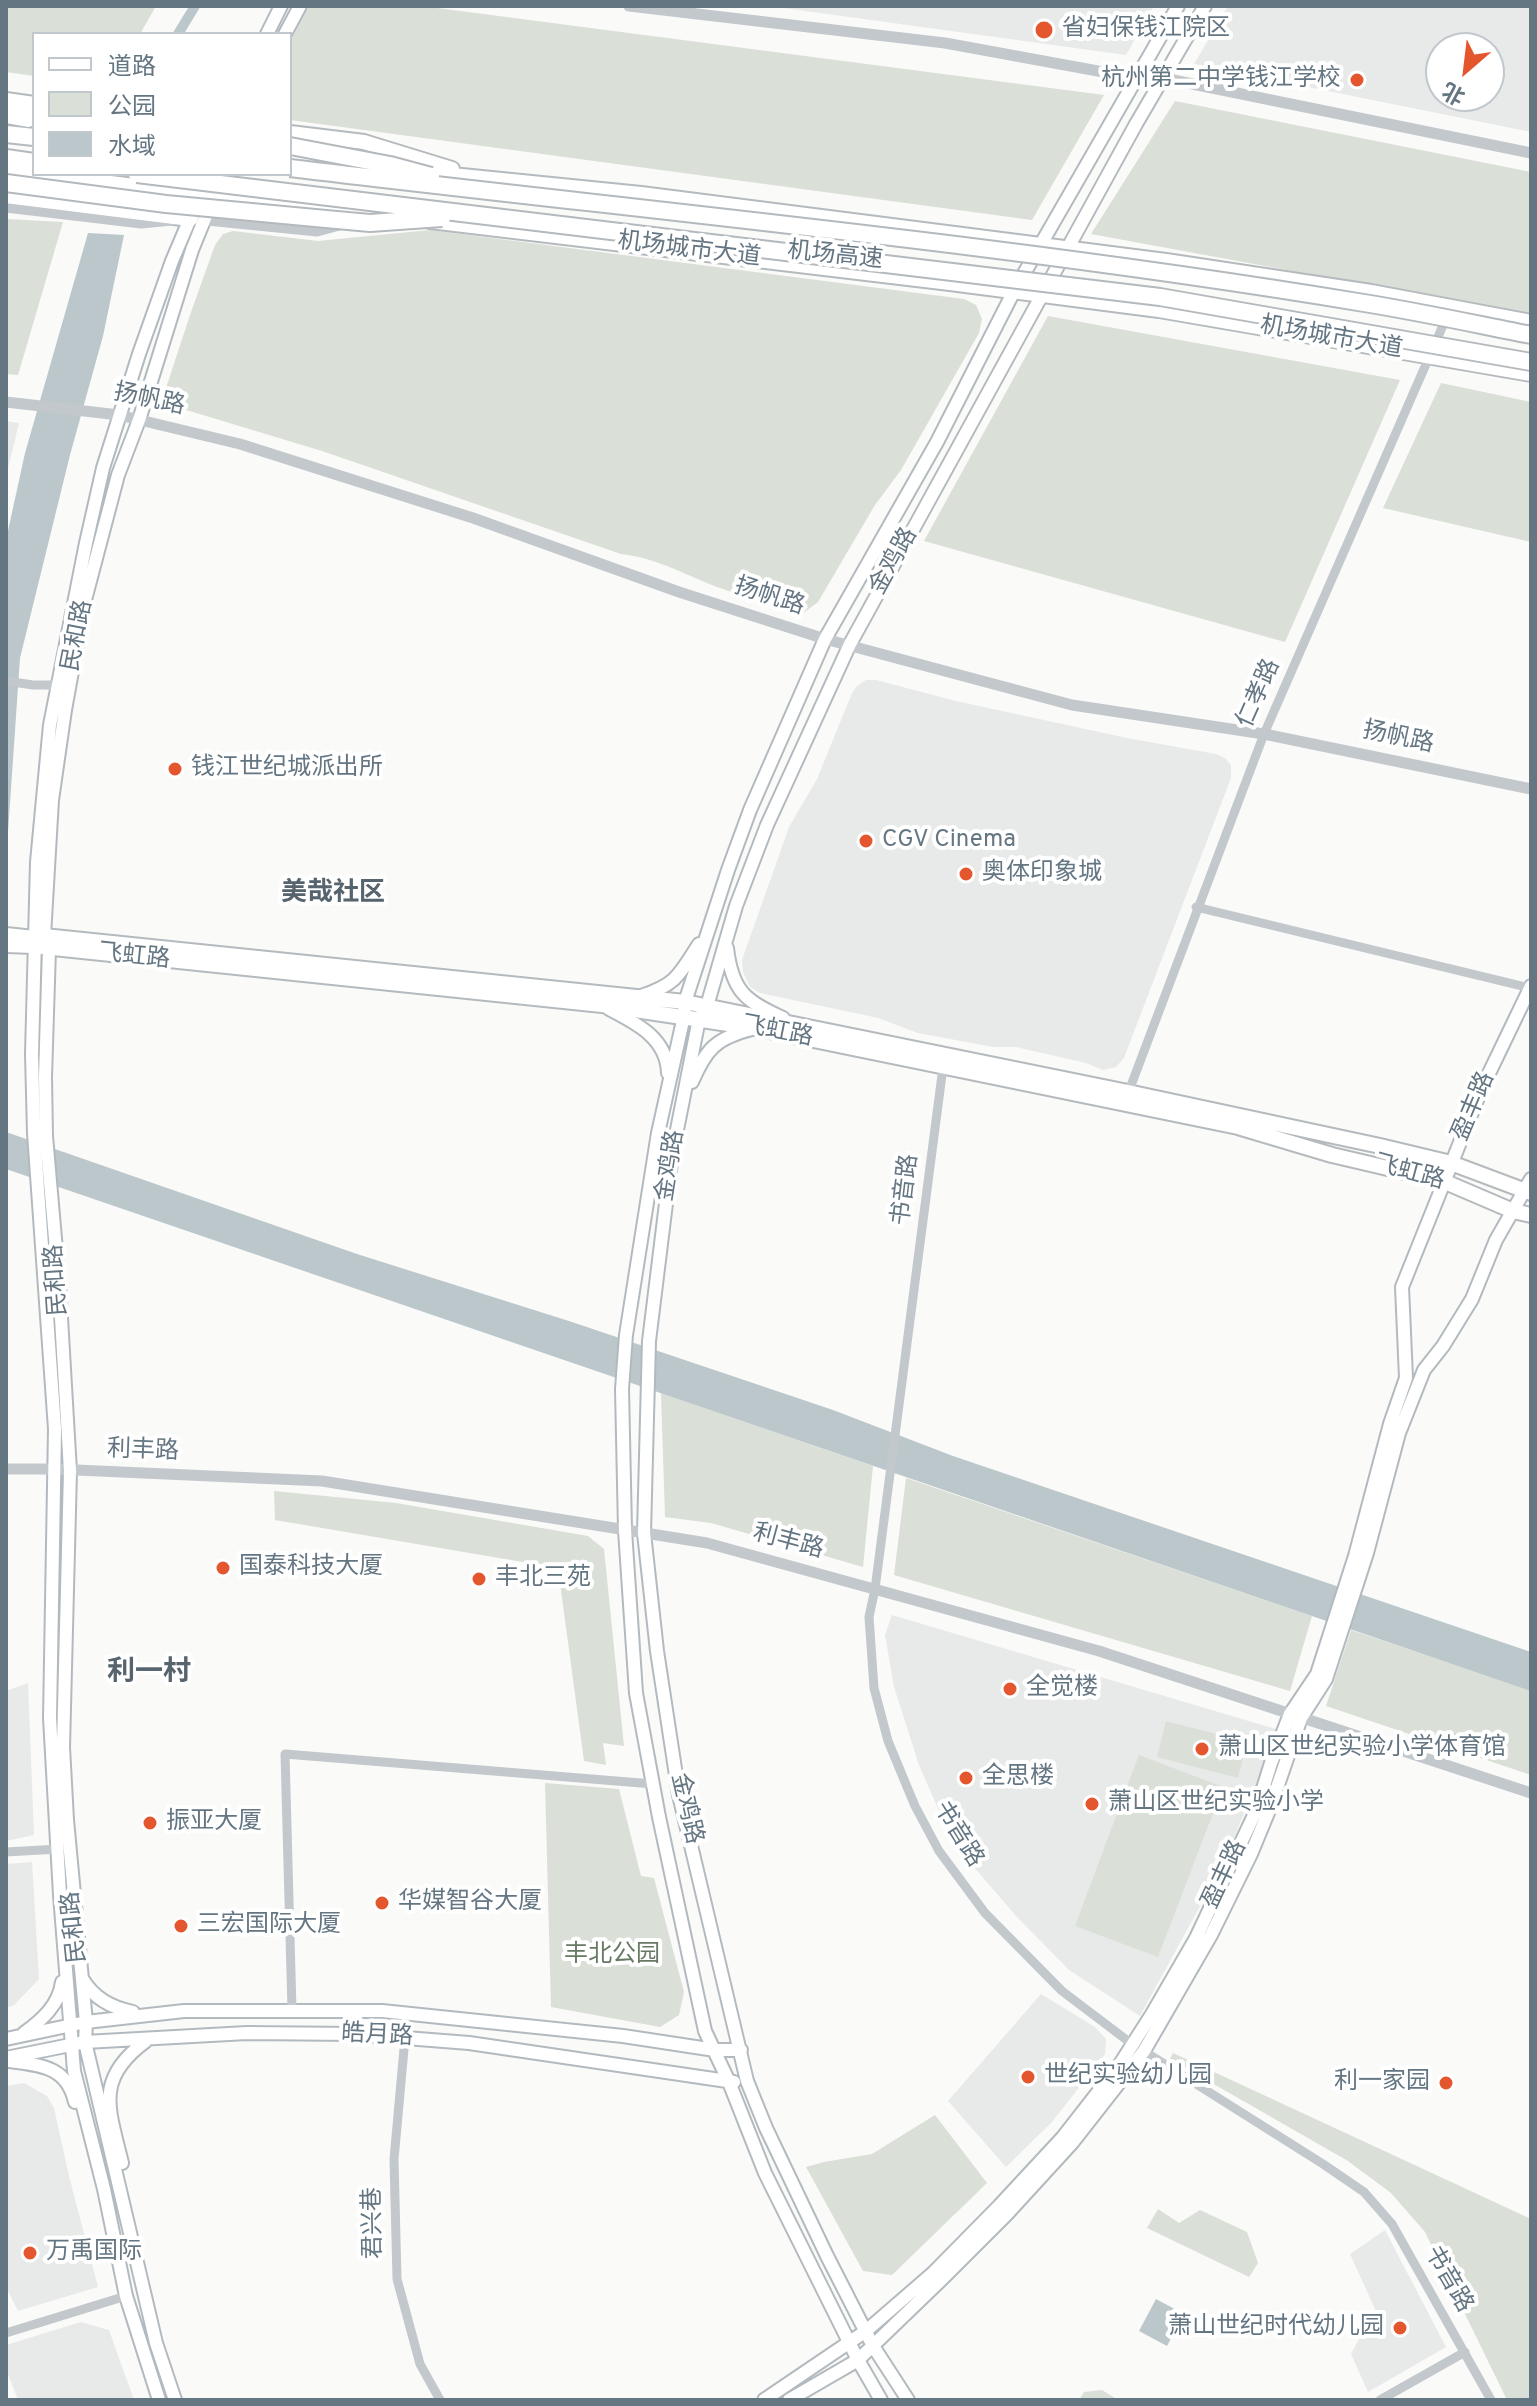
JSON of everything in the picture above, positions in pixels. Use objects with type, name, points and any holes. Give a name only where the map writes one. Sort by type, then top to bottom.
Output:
[{"type":"highway","points":[[6,101],[32,115]]},
{"type":"highway","points":[[6,116],[32,115]]},
{"type":"highway","points":[[6,134],[32,137]]},
{"type":"highway","points":[[292,146],[485,185]]},
{"type":"highway","points":[[6,158],[32,162]]},
{"type":"highway","name":"机场高速","points":[[292,168],[485,185],[1166,272],[1367,303],[1531,335]]},
{"type":"highway","name":"机场高速","points":[[154,176],[1160,297],[1531,362]]},
{"type":"highway","points":[[6,183],[166,204],[370,223],[480,215]]},
{"type":"highway","points":[[6,195],[141,217],[197,219]]},
{"type":"main road","points":[[268,32],[281,6]]},
{"type":"main road","points":[[286,32],[300,6]]},
{"type":"main road","name":"金鸡路","points":[[881,2400],[765,2173],[705,2031],[636,1693],[625,1530],[622,1389],[626,1335],[658,1133],[668,1090],[709,928],[750,810],[825,639],[937,442],[1014,291],[1178,6]]},
{"type":"main road","name":"金鸡路","points":[[689,1012],[707,1006],[736,906],[767,825],[850,644],[1067,248],[1205,6]]},
{"type":"main road","points":[[292,133],[364,142],[485,185]]},
{"type":"main road","name":"机场城市大道","points":[[292,156],[485,185],[641,194],[1067,248],[1371,292],[1531,322]]},
{"type":"main road","name":"机场城市大道","points":[[6,171],[32,174]]},
{"type":"main road","name":"机场城市大道","points":[[53,176],[1042,294],[1159,310],[1531,374]]},
{"type":"main road","name":"民和路","points":[[208,176],[208,195]]},
{"type":"main road","name":"民和路","points":[[159,2400],[126,2296],[104,2189],[74,2071],[78,2044],[86,2022],[63,1747],[70,1471],[46,1136],[37,862],[50,725],[89,528],[119,415],[172,261],[222,176]]},
{"type":"main road","name":"民和路","points":[[175,2400],[156,2343],[125,2214],[71,2025],[50,1718],[55,1429],[34,1133],[40,942],[52,800],[65,710],[85,600],[118,475],[139,420],[192,250],[197,219]]},
{"type":"main road","points":[[641,996],[665,988],[676,978],[709,928]]},
{"type":"main road","name":"飞虹路","points":[[6,935],[40,942],[602,1005],[689,1012],[707,1006],[1126,1098],[1332,1155],[1443,1181],[1513,1211],[1531,1215]]},
{"type":"main road","points":[[726,941],[732,977],[746,998],[757,1007],[797,1024]]},
{"type":"main road","name":"飞虹路","points":[[6,945],[40,942],[641,996],[689,1012],[755,1028],[943,1067],[1380,1146],[1451,1163],[1528,1188]]},
{"type":"main road","name":"盈丰路","points":[[789,2400],[858,2360],[1016,2204],[1072,2143],[1204,1948],[1251,1854],[1270,1808],[1296,1716],[1317,1674],[1355,1556],[1390,1424],[1406,1378],[1402,1287],[1481,1090],[1530,987]]},
{"type":"main road","points":[[602,1005],[652,1035],[668,1065],[668,1090]]},
{"type":"main road","name":"金鸡路","points":[[689,1012],[682,1108],[672,1155],[649,1341],[644,1533],[657,1651],[679,1795],[747,2081],[773,2143],[873,2346],[908,2400]]},
{"type":"main road","points":[[682,1108],[707,1052],[717,1042],[755,1028]]},
{"type":"main road","name":"盈丰路","points":[[1296,1716],[1326,1679],[1367,1553],[1399,1433],[1424,1370],[1472,1299],[1496,1240],[1528,1188]]},
{"type":"main road","points":[[22,2035],[50,2010],[61,1994],[65,1955]]},
{"type":"main road","points":[[80,1965],[84,1983],[101,2000],[120,2010],[144,2015]]},
{"type":"main road","name":"皓月路","points":[[6,2039],[86,2022],[184,2011],[382,2011],[623,2036],[715,2050],[741,2050]]},
{"type":"main road","name":"皓月路","points":[[6,2059],[78,2044],[247,2033],[355,2034],[485,2045],[729,2082],[747,2081]]},
{"type":"main road","points":[[125,2214],[127,2191],[109,2088],[128,2054],[147,2040]]},
{"type":"main road","name":"盈丰路","points":[[764,2400],[850,2344],[933,2273],[1063,2137],[1120,2064],[1138,2047]]},
{"type":"main road","points":[[6,2059],[40,2065],[61,2075],[73,2091],[92,2174],[104,2189]]},
{"type":"street","points":[[629,6],[945,43],[1136,78],[1163,78],[1531,153]]},
{"type":"street","points":[[6,207],[141,217]]},
{"type":"street","points":[[197,219],[317,231],[380,215]]},
{"type":"street","name":"仁孝路","points":[[1126,1098],[1264,734],[1451,307]]},
{"type":"street","name":"扬帆路","points":[[6,402],[119,415],[240,444],[473,518],[679,592],[825,639],[1072,705],[1264,734],[1531,789]]},
{"type":"street","points":[[6,681],[58,685]]},
{"type":"street","points":[[1196,907],[1530,987]]},
{"type":"street","name":"书音路","points":[[943,1067],[890,1482],[869,1617],[874,1688],[888,1741],[915,1806],[939,1851],[985,1913],[1062,1991],[1138,2047],[1364,2192],[1392,2224],[1491,2400]]},
{"type":"street","name":"利丰路","points":[[6,1469],[322,1481],[707,1543],[1099,1651],[1531,1793]]},
{"type":"street","points":[[292,2010],[285,1754],[653,1784]]},
{"type":"street","points":[[6,1852],[59,1849]]},
{"type":"street","name":"君兴巷","points":[[405,2038],[394,2159],[397,2279],[420,2364],[440,2400]]},
{"type":"street","points":[[7,2330],[126,2296]]},
{"type":"street","points":[[1380,2400],[1465,2352]]},
{"type":"shaded area","name":"省妇保钱江院区","points":[[769,6],[1154,6],[1126,55]]},
{"type":"shaded area","name":"杭州第二中学钱江学校","points":[[1228,6],[1531,6],[1531,132],[1432,112],[1505,112],[1505,32],[1425,32],[1425,111],[1194,64]]},
{"type":"shaded area","points":[[6,421],[19,423],[6,477]]},
{"type":"shaded area","name":"奥体印象城","points":[[866,680],[1127,738],[1216,754],[1231,765],[1231,778],[1124,1058],[1116,1067],[1103,1070],[1086,1063],[1016,1047],[993,1047],[918,1033],[878,1018],[760,993],[750,987],[743,972],[742,960],[789,827],[817,779],[852,693]]},
{"type":"shaded area","name":"萧山区世纪实验小学","points":[[892,1615],[1279,1730],[1222,1866],[1140,2016],[1069,1970],[1017,1917],[953,1843],[919,1765],[894,1687],[885,1635]]},
{"type":"shaded area","points":[[28,1683],[34,1835],[6,1841],[6,1691]]},
{"type":"shaded area","points":[[32,1862],[39,1979],[14,2005],[6,2008],[6,1864]]},
{"type":"shaded area","name":"世纪实验幼儿园","points":[[1041,1994],[1095,2027],[1106,2039],[1105,2054],[1052,2122],[1006,2167],[948,2101]]},
{"type":"shaded area","points":[[24,2083],[47,2096],[54,2108],[98,2287],[18,2311],[6,2287],[6,2086]]},
{"type":"shaded area","name":"萧山世纪时代幼儿园","points":[[1385,2230],[1446,2347],[1368,2392],[1351,2354],[1375,2309],[1350,2254]]},
{"type":"shaded area","points":[[81,2322],[109,2330],[134,2400],[18,2400],[6,2369],[6,2345]]},
{"type":"green space","points":[[6,6],[156,6],[141,32],[32,32],[32,76],[6,72]]},
{"type":"green space","points":[[309,6],[422,6],[1104,95],[1032,220],[292,120],[292,38]]},
{"type":"green space","points":[[1175,101],[1531,172],[1531,315],[1091,234]]},
{"type":"green space","points":[[6,219],[63,222],[18,375],[6,374]]},
{"type":"green space","points":[[430,230],[964,299],[976,305],[982,319],[979,333],[901,470],[875,505],[818,602],[802,614],[762,603],[661,564],[621,554],[322,451],[173,406],[167,400],[165,391],[190,315],[215,245],[223,234],[233,231],[318,241]]},
{"type":"green space","points":[[1048,316],[1400,380],[1285,642],[924,541]]},
{"type":"green space","points":[[1441,383],[1531,402],[1531,542],[1383,508]]},
{"type":"green space","points":[[661,1393],[873,1466],[863,1567],[711,1523],[665,1517]]},
{"type":"green space","points":[[906,1478],[1312,1616],[1290,1691],[894,1575]]},
{"type":"green space","points":[[274,1491],[396,1503],[588,1536],[604,1549],[624,1746],[603,1743],[606,1765],[584,1761],[558,1568],[275,1520]]},
{"type":"green space","points":[[1351,1630],[1531,1690],[1531,1775],[1326,1706]]},
{"type":"green space","name":"萧山区世纪实验小学体育馆","points":[[1166,1721],[1247,1742],[1238,1778],[1157,1757]]},
{"type":"green space","points":[[1139,1755],[1223,1787],[1158,1957],[1075,1926]]},
{"type":"green space","name":"丰北公园","points":[[545,1783],[619,1789],[641,1876],[654,1878],[684,1992],[679,2015],[660,2027],[551,2007]]},
{"type":"green space","points":[[1173,2053],[1531,2219],[1531,2400],[1507,2400],[1425,2232],[1391,2193],[1348,2161],[1170,2059]]},
{"type":"green space","points":[[935,2115],[987,2183],[892,2275],[863,2271],[806,2167],[872,2154]]},
{"type":"green space","points":[[1158,2209],[1179,2223],[1200,2210],[1247,2232],[1258,2263],[1249,2277],[1147,2228]]},
{"type":"green space","points":[[1102,2390],[1118,2400],[1079,2400],[1084,2392]]},
{"type":"water","points":[[88,233],[124,235],[103,336],[20,658],[6,861],[6,540],[25,453]]},
{"type":"water","points":[[6,1132],[357,1254],[833,1410],[953,1456],[1531,1652],[1531,1691],[6,1169]]},
{"type":"water","points":[[1156,2299],[1184,2314],[1167,2346],[1139,2331]]},
{"type":"waterway","points":[[179,32],[195,6]]},
{"type":"place","name":"省妇保钱江院区","points":[[1044,30]]},
{"type":"place","name":"杭州第二中学钱江学校","points":[[1357,80]]},
{"type":"place","name":"钱江世纪城派出所","points":[[175,769]]},
{"type":"place","name":"CGV Cinema","points":[[866,841]]},
{"type":"place","name":"奥体印象城","points":[[966,874]]},
{"type":"place","name":"国泰科技大厦","points":[[223,1568]]},
{"type":"place","name":"丰北三苑","points":[[479,1579]]},
{"type":"place","name":"全觉楼","points":[[1010,1689]]},
{"type":"place","name":"萧山区世纪实验小学体育馆","points":[[1202,1749]]},
{"type":"place","name":"全思楼","points":[[966,1778]]},
{"type":"place","name":"萧山区世纪实验小学","points":[[1092,1804]]},
{"type":"place","name":"振亚大厦","points":[[150,1823]]},
{"type":"place","name":"华媒智谷大厦","points":[[382,1903]]},
{"type":"place","name":"三宏国际大厦","points":[[181,1926]]},
{"type":"place","name":"世纪实验幼儿园","points":[[1028,2077]]},
{"type":"place","name":"利一家园","points":[[1446,2083]]},
{"type":"place","name":"万禹国际","points":[[30,2253]]},
{"type":"place","name":"萧山世纪时代幼儿园","points":[[1400,2328]]},
{"type":"district","name":"美哉社区","points":[[333,895]]},
{"type":"district","name":"利一村","points":[[149,1674]]}]
